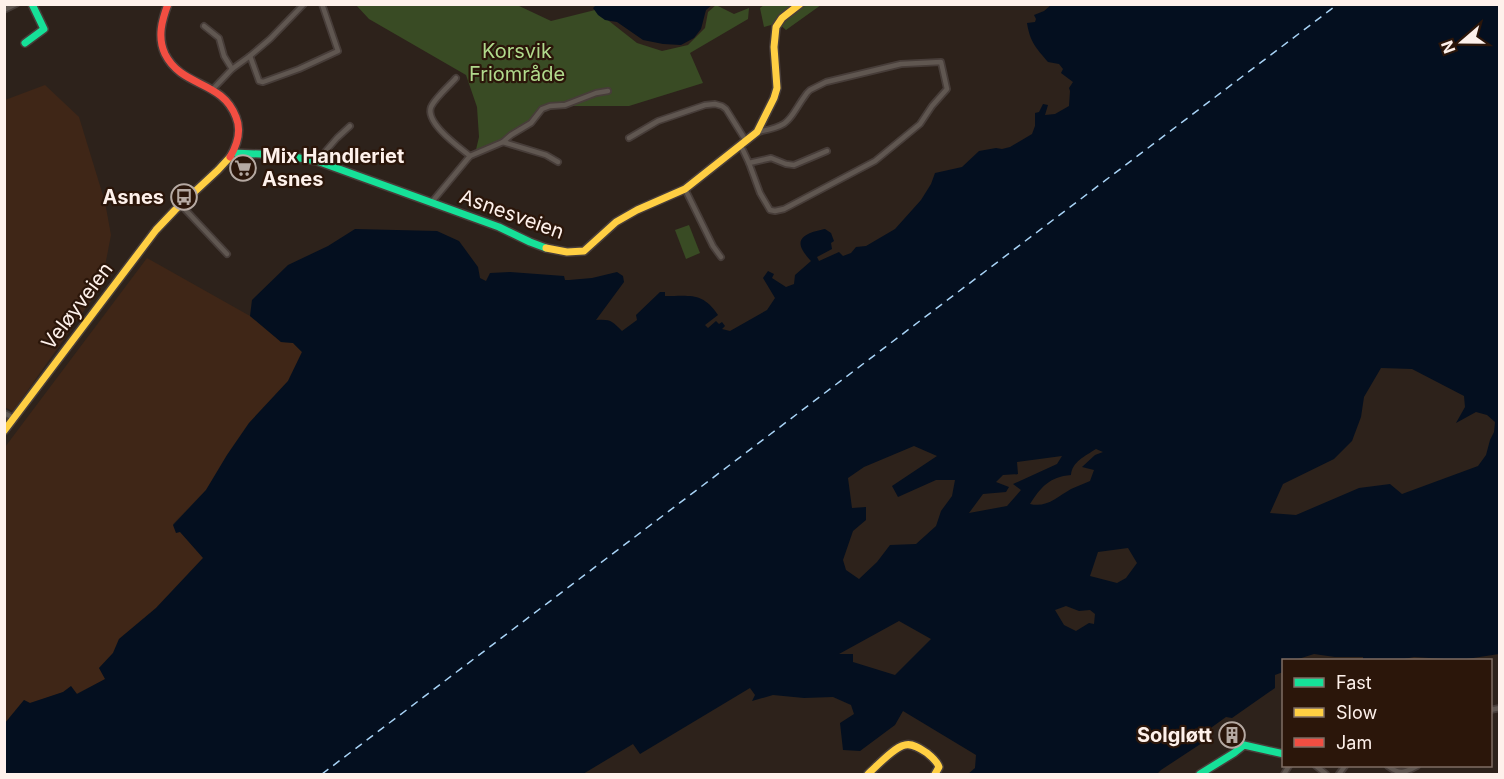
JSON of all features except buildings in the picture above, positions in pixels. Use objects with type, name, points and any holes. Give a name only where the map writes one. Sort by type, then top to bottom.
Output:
[{"type":"street","points":[[4,10],[16,4]]},
{"type":"street","points":[[25,43],[44,29],[32,4]]},
{"type":"street","points":[[168,4],[162,22],[161,38],[168,62],[180,73],[213,89],[229,102],[234,109],[239,129],[233,153]]},
{"type":"street","points":[[213,89],[232,69],[270,39],[303,4]]},
{"type":"street","points":[[250,56],[259,81],[263,82],[338,51],[322,4]]},
{"type":"street","name":"Asnesveien","points":[[233,153],[282,155],[317,161],[499,227],[550,249],[584,251],[604,231],[625,216],[685,189],[757,132],[777,88],[774,47],[776,27],[782,18],[800,4]]},
{"type":"street","points":[[204,26],[219,38],[232,69]]},
{"type":"street","points":[[629,138],[658,121],[705,105],[722,106],[726,109],[743,144],[760,193],[770,210],[775,212],[875,161],[920,124],[947,89],[941,62],[901,64],[826,82],[807,93],[789,121],[772,129],[757,132]]},
{"type":"street","points":[[456,78],[433,104],[430,115],[438,127],[470,156]]},
{"type":"street","points":[[431,203],[470,156],[503,142],[510,135],[531,123],[542,109],[565,105],[596,93],[608,91]]},
{"type":"street","points":[[317,161],[350,126]]},
{"type":"street","points":[[503,142],[546,155],[558,162]]},
{"type":"street","points":[[749,163],[771,158],[794,165],[827,151]]},
{"type":"street","name":"Veløyveien","points":[[4,431],[165,219],[233,153]]},
{"type":"street","points":[[685,189],[713,246],[722,256]]},
{"type":"street","points":[[180,204],[227,254]]},
{"type":"street","points":[[4,413],[14,418]]},
{"type":"street","points":[[868,774],[900,748],[908,745],[916,747],[938,763],[939,767],[935,774]]},
{"type":"street","points":[[1200,774],[1244,745],[1282,754]]},
{"type":"street","points":[[1391,767],[1401,773],[1414,767]]},
{"type":"shaded area","points":[[45,85],[79,117],[105,202],[111,235],[101,287],[13,411],[4,407],[5,100]]},
{"type":"shaded area","points":[[147,258],[250,316],[281,342],[293,343],[302,352],[288,381],[249,423],[206,490],[173,524],[204,557],[156,608],[119,639],[113,653],[99,668],[106,679],[76,694],[64,692],[30,703],[24,700],[5,723],[5,447]]},
{"type":"green space","name":"Korsvik Friområde","points":[[356,5],[517,5],[551,21],[595,10],[637,43],[662,51],[688,45],[705,28],[708,12],[716,5],[734,14],[749,8],[748,19],[690,53],[703,83],[629,106],[550,106],[540,111],[533,121],[503,142],[475,154],[479,137],[477,107],[466,75],[369,19]]},
{"type":"green space","points":[[764,5],[821,5],[786,30],[778,23],[764,27],[760,8]]},
{"type":"green space","points":[[689,225],[700,253],[686,259],[675,230]]},
{"type":"water","points":[[596,5],[712,5],[706,10],[701,29],[694,38],[681,45],[643,40],[617,22],[605,20],[598,15],[593,8]]},
{"type":"water","points":[[1051,5],[1499,5],[1499,654],[1466,659],[1414,657],[1363,659],[1363,657],[1314,654],[1298,659],[1282,659],[1282,672],[1275,675],[1275,688],[1232,718],[1226,717],[1208,730],[1202,743],[1157,774],[968,774],[975,768],[976,755],[903,711],[895,725],[860,751],[843,750],[840,723],[854,714],[851,705],[833,697],[804,698],[773,695],[752,701],[755,695],[750,688],[640,754],[633,744],[583,774],[5,774],[5,723],[24,700],[30,703],[63,692],[71,686],[77,694],[105,679],[99,668],[113,653],[119,639],[156,608],[203,558],[180,532],[176,533],[173,525],[206,490],[249,423],[288,381],[302,352],[293,343],[281,342],[250,316],[252,300],[288,265],[328,246],[355,229],[437,231],[459,241],[478,267],[480,278],[486,281],[490,273],[510,272],[564,276],[565,280],[569,280],[592,278],[617,272],[623,276],[624,282],[596,320],[611,321],[622,331],[637,320],[636,315],[660,292],[665,292],[665,296],[689,296],[707,302],[718,315],[705,325],[708,328],[716,321],[719,324],[722,322],[725,326],[722,329],[730,331],[767,310],[775,298],[763,278],[768,271],[774,274],[772,278],[786,287],[794,284],[795,275],[811,261],[801,244],[801,240],[807,234],[825,229],[831,233],[834,241],[831,243],[832,249],[817,257],[819,261],[839,252],[843,256],[851,253],[856,247],[866,246],[895,229],[921,200],[935,173],[962,167],[979,151],[1010,147],[1032,134],[1035,126],[1035,113],[1039,112],[1043,104],[1048,105],[1045,115],[1055,114],[1069,106],[1069,88],[1073,82],[1061,73],[1063,69],[1059,64],[1048,62],[1034,44],[1027,23],[1035,22],[1034,15]],"holes":[[[1381,368],[1412,369],[1464,396],[1465,407],[1456,423],[1476,412],[1487,415],[1495,422],[1486,455],[1478,466],[1402,494],[1390,484],[1359,488],[1296,515],[1270,513],[1283,484],[1334,459],[1352,441],[1361,417],[1364,397]],[[914,446],[937,456],[892,486],[898,497],[936,480],[955,480],[952,496],[941,511],[936,526],[916,544],[890,545],[877,562],[859,579],[846,570],[843,560],[853,531],[866,520],[866,507],[852,508],[848,478],[864,467]],[[1096,449],[1103,452],[1095,455],[1082,467],[1094,470],[1090,481],[1047,503],[1030,504],[1046,484],[1057,478],[1071,475],[1076,463]],[[1062,456],[1057,464],[1013,484],[1021,490],[1007,506],[969,513],[983,494],[1006,492],[1009,487],[996,482],[1003,475],[1018,474],[1017,462]],[[1128,548],[1137,563],[1126,578],[1117,583],[1090,576],[1098,552]],[[1066,606],[1079,611],[1090,610],[1095,614],[1094,624],[1089,623],[1076,631],[1064,625],[1055,610]],[[899,621],[931,639],[895,675],[853,662],[853,654],[839,654]]]},
{"type":"ferry route","points":[[322,774],[1338,4]]},
{"type":"traffic: fast","points":[[25,43],[44,29],[32,4]]},
{"type":"traffic: fast","points":[[233,153],[282,155],[317,161],[499,227],[546,248]]},
{"type":"traffic: fast","points":[[1200,774],[1244,745],[1282,754]]},
{"type":"traffic: slow","points":[[546,248],[567,252],[584,251],[616,222],[685,189],[757,132],[777,88],[774,47],[776,27],[782,18],[800,4]]},
{"type":"traffic: slow","points":[[4,431],[156,230],[230,157]]},
{"type":"traffic: slow","points":[[868,774],[896,749],[908,745],[920,748],[934,759],[939,767],[935,774]]},
{"type":"traffic: jam","points":[[168,4],[162,22],[161,35],[165,54],[181,73],[212,90],[230,105],[239,127],[237,143],[230,157]]},
{"type":"place","name":"Mix Handleriet Asnes","points":[[243,168]]},
{"type":"place","name":"Asnes","points":[[184,197]]},
{"type":"place","name":"Solgløtt","points":[[1232,735]]}]
